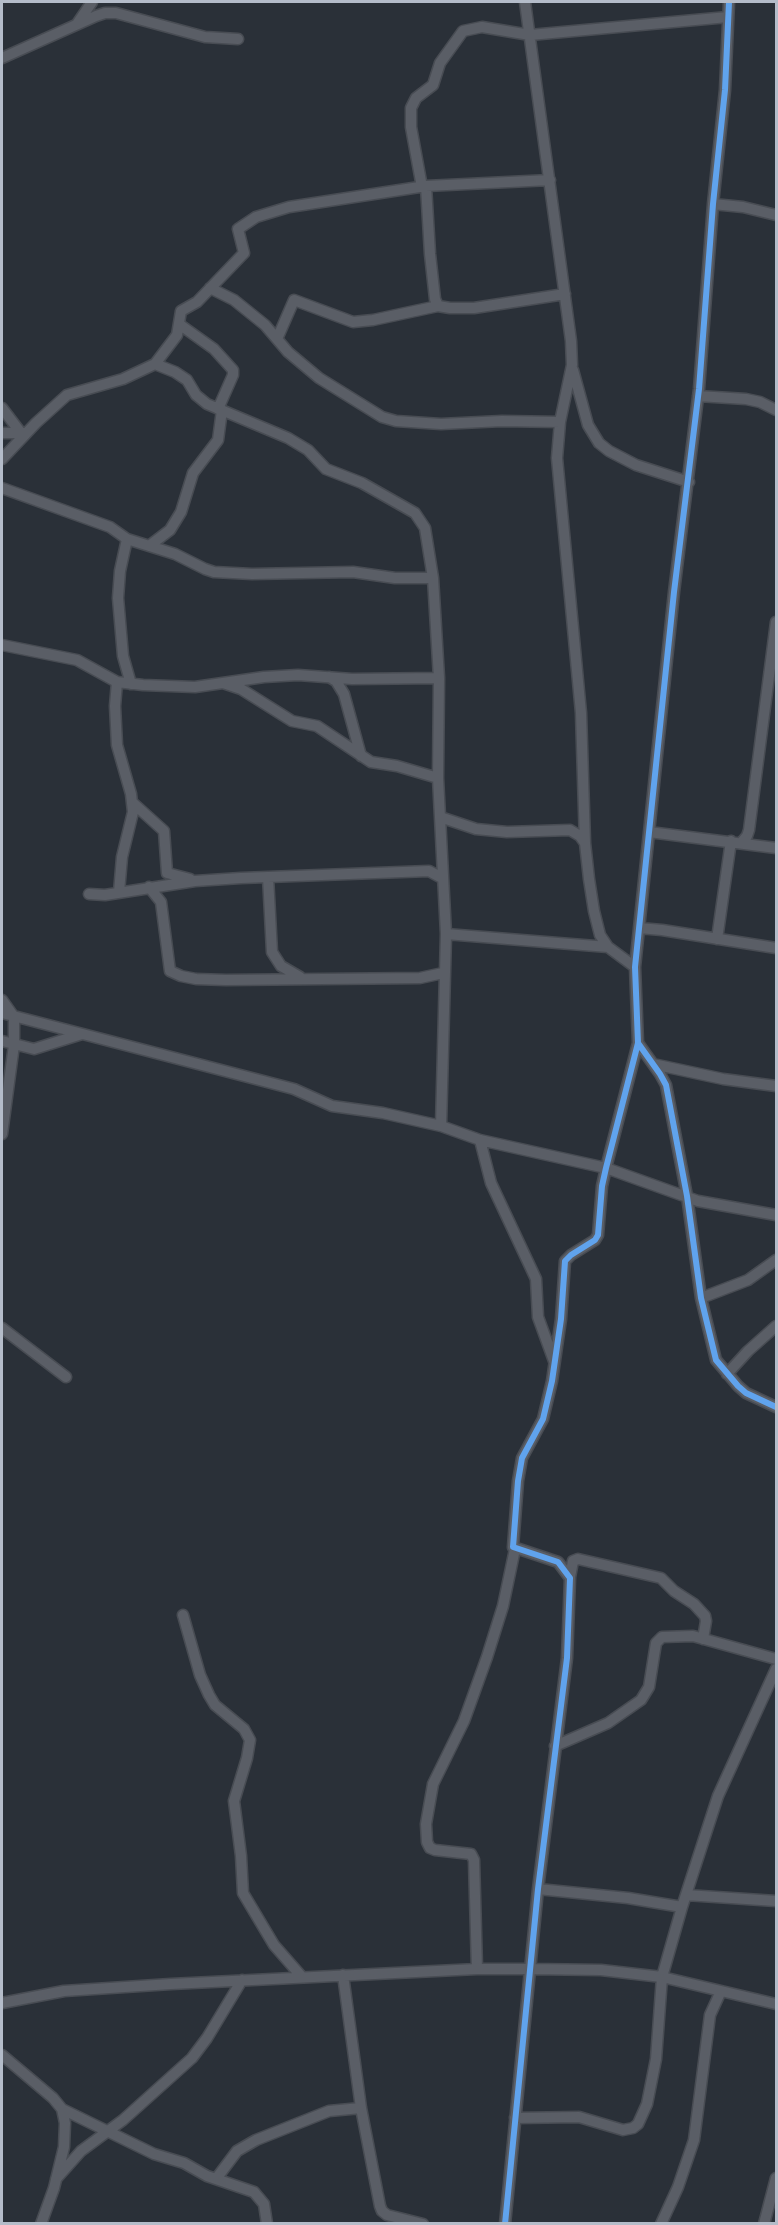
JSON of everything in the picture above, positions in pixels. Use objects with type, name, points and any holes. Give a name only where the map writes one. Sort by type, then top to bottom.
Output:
[{"type":"street","points":[[77,24],[92,2]]},
{"type":"street","points":[[525,2],[565,294],[572,365],[588,425],[599,442],[609,450],[636,465],[689,482]]},
{"type":"street","points":[[477,1968],[474,1860],[471,1854],[430,1848],[427,1842],[426,1824],[433,1784],[452,1748],[487,1657],[503,1606],[515,1549],[512,1544],[520,1465],[543,1419],[564,1298],[565,1261],[571,1254],[595,1240],[598,1235],[602,1186],[638,1043],[635,966],[698,396],[713,204],[725,90],[729,2]]},
{"type":"street","points":[[2,58],[96,16],[116,14],[205,37],[238,39]]},
{"type":"street","points":[[438,306],[435,299],[424,187],[411,127],[411,108],[416,98],[433,85],[440,63],[462,31],[482,27],[530,35],[728,17]]},
{"type":"street","points":[[525,181],[539,172],[547,158]]},
{"type":"street","points":[[2,459],[23,433],[67,395],[123,379],[155,364],[177,335],[181,311],[197,302],[244,253],[238,229],[256,218],[289,207],[424,187],[550,180]]},
{"type":"street","points":[[713,204],[743,207],[777,215]]},
{"type":"street","points":[[210,288],[234,300],[265,325],[319,378],[389,419],[441,424],[502,421],[560,422]]},
{"type":"street","points":[[277,339],[294,300],[353,322],[438,306],[474,308],[565,294]]},
{"type":"street","points":[[149,546],[170,530],[181,512],[193,473],[218,440],[220,410],[233,375],[233,370],[214,349],[179,324]]},
{"type":"street","points":[[170,346],[176,372]]},
{"type":"street","points":[[155,364],[176,372],[187,380],[196,395],[207,405],[288,438],[308,450],[326,469],[362,483],[415,513],[425,528],[433,578],[439,678],[438,778],[446,934],[443,973],[441,1126]]},
{"type":"street","points":[[572,365],[560,422],[557,458],[581,713],[585,843],[594,911],[600,935],[608,947],[635,966]]},
{"type":"street","points":[[698,396],[746,399],[760,402],[777,410]]},
{"type":"street","points":[[2,408],[23,433]]},
{"type":"street","points":[[2,433],[23,433]]},
{"type":"street","points":[[2,488],[110,527],[127,538],[176,554],[205,569],[225,573],[353,572],[395,578],[433,578]]},
{"type":"street","points":[[127,538],[120,571],[118,598],[123,656],[131,684]]},
{"type":"street","points":[[736,842],[747,836],[751,820],[777,622]]},
{"type":"street","points":[[2,645],[77,660],[117,682],[131,684],[195,687],[264,677],[439,678]]},
{"type":"street","points":[[329,677],[336,681],[344,694],[361,756]]},
{"type":"street","points":[[117,682],[115,706],[117,744],[133,803],[133,820],[122,857],[119,892]]},
{"type":"street","points":[[223,683],[241,690],[292,721],[316,726],[371,762],[397,766],[438,778]]},
{"type":"street","points":[[133,803],[164,831],[167,873],[195,881]]},
{"type":"street","points":[[440,817],[476,829],[507,832],[570,830],[580,836],[585,843]]},
{"type":"street","points":[[441,841],[457,824]]},
{"type":"street","points":[[649,832],[777,848]]},
{"type":"street","points":[[717,939],[736,842]]},
{"type":"street","points":[[429,871],[442,862]]},
{"type":"street","points":[[89,894],[105,895],[195,881],[268,877],[429,871],[442,878]]},
{"type":"street","points":[[268,877],[272,952],[281,966],[303,978]]},
{"type":"street","points":[[149,887],[161,902],[169,967],[173,974],[196,979],[420,978],[443,973]]},
{"type":"street","points":[[639,928],[777,948]]},
{"type":"street","points":[[446,934],[608,947]]},
{"type":"street","points":[[2,1000],[14,1017],[14,1045],[4,1101],[2,1134]]},
{"type":"street","points":[[2,1013],[294,1089],[332,1106],[383,1113],[441,1126],[480,1140],[606,1168],[698,1201],[777,1215]]},
{"type":"street","points":[[2,1041],[34,1049],[83,1034]]},
{"type":"street","points":[[638,1043],[666,1085],[687,1196],[701,1298],[716,1360],[746,1392],[777,1407]]},
{"type":"street","points":[[653,1064],[723,1079],[777,1086]]},
{"type":"street","points":[[480,1140],[491,1183],[536,1280],[538,1317],[554,1361]]},
{"type":"street","points":[[701,1298],[748,1280],[777,1260]]},
{"type":"street","points":[[727,1374],[748,1351],[777,1326]]},
{"type":"street","points":[[2,1328],[66,1377]]},
{"type":"street","points":[[515,1549],[536,1553],[558,1562],[570,1578]]},
{"type":"street","points":[[505,2223],[538,1889],[567,1658],[570,1578],[573,1561],[578,1559],[661,1578],[674,1591],[694,1604],[705,1616],[703,1639]]},
{"type":"street","points":[[183,1615],[200,1675],[209,1695],[215,1705],[243,1730],[250,1740],[234,1800],[242,1856],[243,1893],[274,1945],[302,1977]]},
{"type":"street","points":[[555,1746],[608,1723],[640,1700],[649,1687],[658,1639],[662,1637],[684,1635],[777,1659]]},
{"type":"street","points":[[515,2118],[579,2117],[623,2130],[633,2128],[638,2124],[647,2104],[656,2059],[662,1977],[682,1907],[718,1796],[777,1669]]},
{"type":"street","points":[[538,1889],[628,1898],[682,1907]]},
{"type":"street","points":[[686,1895],[777,1901]]},
{"type":"street","points":[[2,2002],[64,1991],[477,1968],[531,1968],[601,1970],[662,1977],[777,2004]]},
{"type":"street","points":[[343,1976],[361,2108],[382,2211],[387,2215],[423,2223]]},
{"type":"street","points":[[56,2179],[81,2151],[107,2132],[192,2058],[207,2038],[242,1980]]},
{"type":"street","points":[[661,2223],[678,2187],[694,2140],[709,2021],[721,1991]]},
{"type":"street","points":[[2,2055],[36,2083],[62,2109],[154,2154],[184,2163],[229,2185],[246,2189],[259,2196],[264,2204],[267,2223]]},
{"type":"street","points":[[216,2179],[237,2151],[256,2140],[329,2111],[361,2108]]},
{"type":"street","points":[[41,2223],[56,2179],[65,2140],[62,2109]]},
{"type":"street","points":[[764,2223],[777,2178]]},
{"type":"cycle path","points":[[729,2],[725,90],[713,204],[699,389],[674,592],[635,967],[638,1043],[666,1085],[687,1196],[701,1298],[716,1360],[746,1393],[776,1407]]},
{"type":"cycle path","points":[[505,2224],[538,1889],[567,1658],[570,1578],[558,1562],[513,1547],[518,1481],[522,1458],[543,1419],[552,1381],[561,1319],[565,1261],[595,1240],[598,1235],[602,1186],[638,1043]]}]
